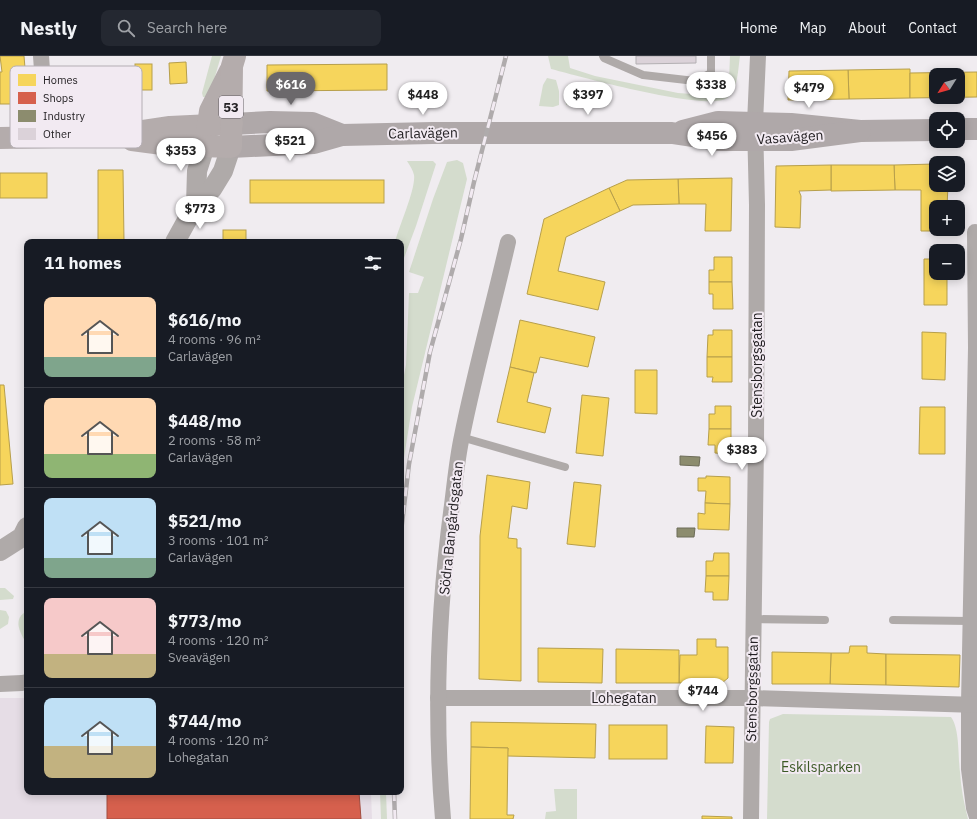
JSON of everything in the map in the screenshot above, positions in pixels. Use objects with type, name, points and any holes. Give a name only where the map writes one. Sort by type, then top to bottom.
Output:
[{"type":"main road","name":"53","points":[[231,147],[233,61]]},
{"type":"main road","name":"53","points":[[206,136],[212,107],[233,61]]},
{"type":"main road","name":"Carlavägen","points":[[206,136],[232,124],[270,122],[312,123],[342,135]]},
{"type":"main road","name":"Carlavägen","points":[[142,131],[170,127],[206,136],[231,147],[314,143],[342,135],[504,133]]},
{"type":"main road","points":[[965,129],[977,129]]},
{"type":"main road","name":"Vasavägen","points":[[504,133],[672,133],[718,140],[755,132],[792,140],[860,131],[929,130]]},
{"type":"main road","name":"Carlavägen","points":[[0,138],[10,138]]},
{"type":"street","name":"Stensborgsgatan","points":[[750,819],[756,428],[757,205],[755,132],[758,56]]},
{"type":"street","points":[[196,204],[198,171],[206,136]]},
{"type":"street","points":[[177,239],[196,204],[212,189],[223,171],[231,147]]},
{"type":"street","points":[[975,232],[975,497],[970,622],[973,704],[970,769],[974,808],[977,817]]},
{"type":"street","name":"Södra Bangårdsgatan","points":[[442,819],[438,698],[440,636],[448,537],[461,437],[508,242]]},
{"type":"street","points":[[0,551],[24,537]]},
{"type":"street","points":[[0,684],[24,683]]},
{"type":"street","name":"Lohegatan","points":[[438,698],[752,698],[973,704]]},
{"type":"lane","points":[[603,56],[604,58],[643,75],[695,81],[712,73],[711,56]]},
{"type":"lane","points":[[461,437],[565,467]]},
{"type":"lane","points":[[753,619],[825,620]]},
{"type":"lane","points":[[893,620],[970,622]]},
{"type":"shaded area","points":[[0,698],[24,698],[24,795],[371,795],[372,819],[0,819]]},
{"type":"green space","points":[[212,56],[221,56],[209,97],[203,97],[202,93]]},
{"type":"green space","points":[[548,56],[568,56],[570,68],[595,76],[678,93],[705,95],[729,80],[730,56],[740,56],[737,79],[731,94],[727,98],[715,101],[670,97],[613,85],[551,69]]},
{"type":"green space","points":[[547,78],[556,80],[559,91],[559,105],[553,107],[539,106],[543,85]]},
{"type":"green space","points":[[575,84],[608,92],[608,100],[566,105],[567,85]]},
{"type":"green space","points":[[457,160],[463,163],[467,179],[412,407],[404,458],[404,375],[406,365],[409,293],[418,293],[424,277],[409,272],[447,162]]},
{"type":"green space","points":[[407,161],[433,161],[436,164],[404,258],[404,239],[396,239],[410,198],[414,181],[414,173]]},
{"type":"green space","points":[[0,588],[5,588],[14,596],[13,599],[0,600]]},
{"type":"green space","points":[[0,610],[6,611],[9,617],[8,624],[0,629]]},
{"type":"green space","points":[[24,613],[24,639],[18,625],[20,617]]},
{"type":"green space","name":"Eskilsparken","points":[[783,714],[951,717],[956,729],[961,784],[968,819],[767,819],[769,722],[770,719]]},
{"type":"green space","points":[[554,789],[577,789],[577,819],[545,819],[546,812],[556,811]]},
{"type":"green space","points":[[380,795],[386,795],[387,819],[381,819]]},
{"type":"building: Homes","points":[[0,56],[24,56],[25,66],[10,66],[10,104],[0,104],[0,72],[2,72]]},
{"type":"building: Homes","points":[[186,62],[187,83],[170,84],[169,63]]},
{"type":"building: Homes","points":[[135,64],[152,64],[152,90],[142,90],[142,66],[135,66]]},
{"type":"building: Homes","points":[[387,64],[387,90],[267,91],[267,65]]},
{"type":"building: Homes","points":[[910,69],[910,98],[849,99],[848,70]]},
{"type":"building: Homes","points":[[848,70],[849,99],[788,100],[789,71]]},
{"type":"building: Homes","points":[[965,72],[977,72],[977,97],[965,97]]},
{"type":"building: Homes","points":[[910,73],[929,73],[929,98],[910,98]]},
{"type":"building: Homes","points":[[929,164],[929,192],[948,192],[947,200],[929,200],[929,231],[921,231],[921,190],[895,190],[894,165]]},
{"type":"building: Homes","points":[[831,165],[894,165],[895,190],[831,191]]},
{"type":"building: Homes","points":[[831,165],[831,190],[799,191],[801,196],[800,228],[775,227],[776,166]]},
{"type":"building: Homes","points":[[98,170],[123,170],[124,239],[98,239]]},
{"type":"building: Homes","points":[[0,173],[47,173],[47,198],[0,198]]},
{"type":"building: Homes","points":[[732,178],[731,231],[705,231],[706,204],[679,204],[678,179]]},
{"type":"building: Homes","points":[[678,179],[679,204],[633,205],[620,211],[609,188],[627,180]]},
{"type":"building: Homes","points":[[250,180],[384,180],[384,203],[250,203]]},
{"type":"building: Homes","points":[[609,188],[620,211],[566,237],[558,271],[605,282],[598,310],[527,294],[544,219]]},
{"type":"building: Homes","points":[[223,230],[246,230],[246,239],[223,239]]},
{"type":"building: Homes","points":[[714,257],[732,257],[732,282],[709,282],[709,270],[714,270]]},
{"type":"building: Homes","points":[[924,259],[929,259],[929,280],[947,280],[947,305],[924,305]]},
{"type":"building: Homes","points":[[709,282],[732,282],[733,309],[713,309],[713,294],[709,294]]},
{"type":"building: Homes","points":[[520,320],[595,337],[588,367],[540,357],[536,373],[510,367]]},
{"type":"building: Homes","points":[[713,330],[732,330],[732,357],[707,357],[708,335],[713,335]]},
{"type":"building: Homes","points":[[922,332],[946,333],[945,380],[922,379]]},
{"type":"building: Homes","points":[[707,357],[732,357],[732,382],[712,382],[713,377],[707,377]]},
{"type":"building: Homes","points":[[510,367],[534,373],[527,402],[551,408],[545,433],[497,422]]},
{"type":"building: Homes","points":[[635,370],[657,370],[657,414],[635,413]]},
{"type":"building: Homes","points":[[0,385],[4,385],[13,484],[0,485]]},
{"type":"building: Homes","points":[[582,395],[609,398],[603,456],[576,453]]},
{"type":"building: Homes","points":[[715,406],[731,406],[731,429],[709,429],[709,414],[715,414]]},
{"type":"building: Homes","points":[[920,407],[945,407],[945,454],[919,454]]},
{"type":"building: Homes","points":[[709,429],[731,429],[731,454],[715,453],[715,445],[708,445]]},
{"type":"building: Homes","points":[[487,475],[530,482],[527,509],[512,506],[508,538],[517,539],[517,548],[521,548],[521,681],[479,679],[480,536]]},
{"type":"building: Homes","points":[[706,476],[730,477],[730,504],[705,503],[706,491],[698,491],[698,478],[706,478]]},
{"type":"building: Homes","points":[[574,482],[601,485],[595,547],[567,544]]},
{"type":"building: Homes","points":[[705,503],[730,504],[729,530],[698,529],[698,513],[705,514]]},
{"type":"building: Homes","points":[[714,553],[729,553],[729,576],[706,576],[706,561],[713,561]]},
{"type":"building: Homes","points":[[706,576],[729,576],[728,600],[713,600],[713,592],[705,592]]},
{"type":"building: Homes","points":[[697,639],[716,639],[716,647],[728,647],[728,678],[722,683],[679,683],[680,655],[697,655]]},
{"type":"building: Homes","points":[[850,646],[867,646],[867,653],[886,654],[886,685],[830,684],[831,653],[849,653]]},
{"type":"building: Homes","points":[[538,648],[603,649],[602,683],[538,682]]},
{"type":"building: Homes","points":[[616,649],[679,650],[679,683],[616,683]]},
{"type":"building: Homes","points":[[772,652],[831,653],[830,684],[772,684]]},
{"type":"building: Homes","points":[[886,654],[960,655],[959,687],[886,685]]},
{"type":"building: Homes","points":[[471,722],[596,724],[595,758],[507,756],[508,748],[471,747]]},
{"type":"building: Homes","points":[[609,725],[667,725],[667,759],[609,759]]},
{"type":"building: Homes","points":[[706,726],[734,727],[733,763],[705,763]]},
{"type":"building: Homes","points":[[471,747],[508,748],[507,815],[514,815],[513,819],[470,819]]},
{"type":"building: Homes","points":[[702,816],[732,817],[732,819],[702,819]]},
{"type":"building: Shops","points":[[107,795],[359,795],[361,819],[107,819]]},
{"type":"building: Industry","points":[[680,456],[700,457],[699,466],[680,465]]},
{"type":"building: Industry","points":[[677,528],[695,528],[694,537],[677,537]]},
{"type":"building: Other","points":[[636,56],[696,56],[696,63],[636,64]]},
{"type":"railway","points":[[404,506],[409,464],[430,352],[461,239],[506,56]]},
{"type":"railway","points":[[394,795],[395,819]]}]
